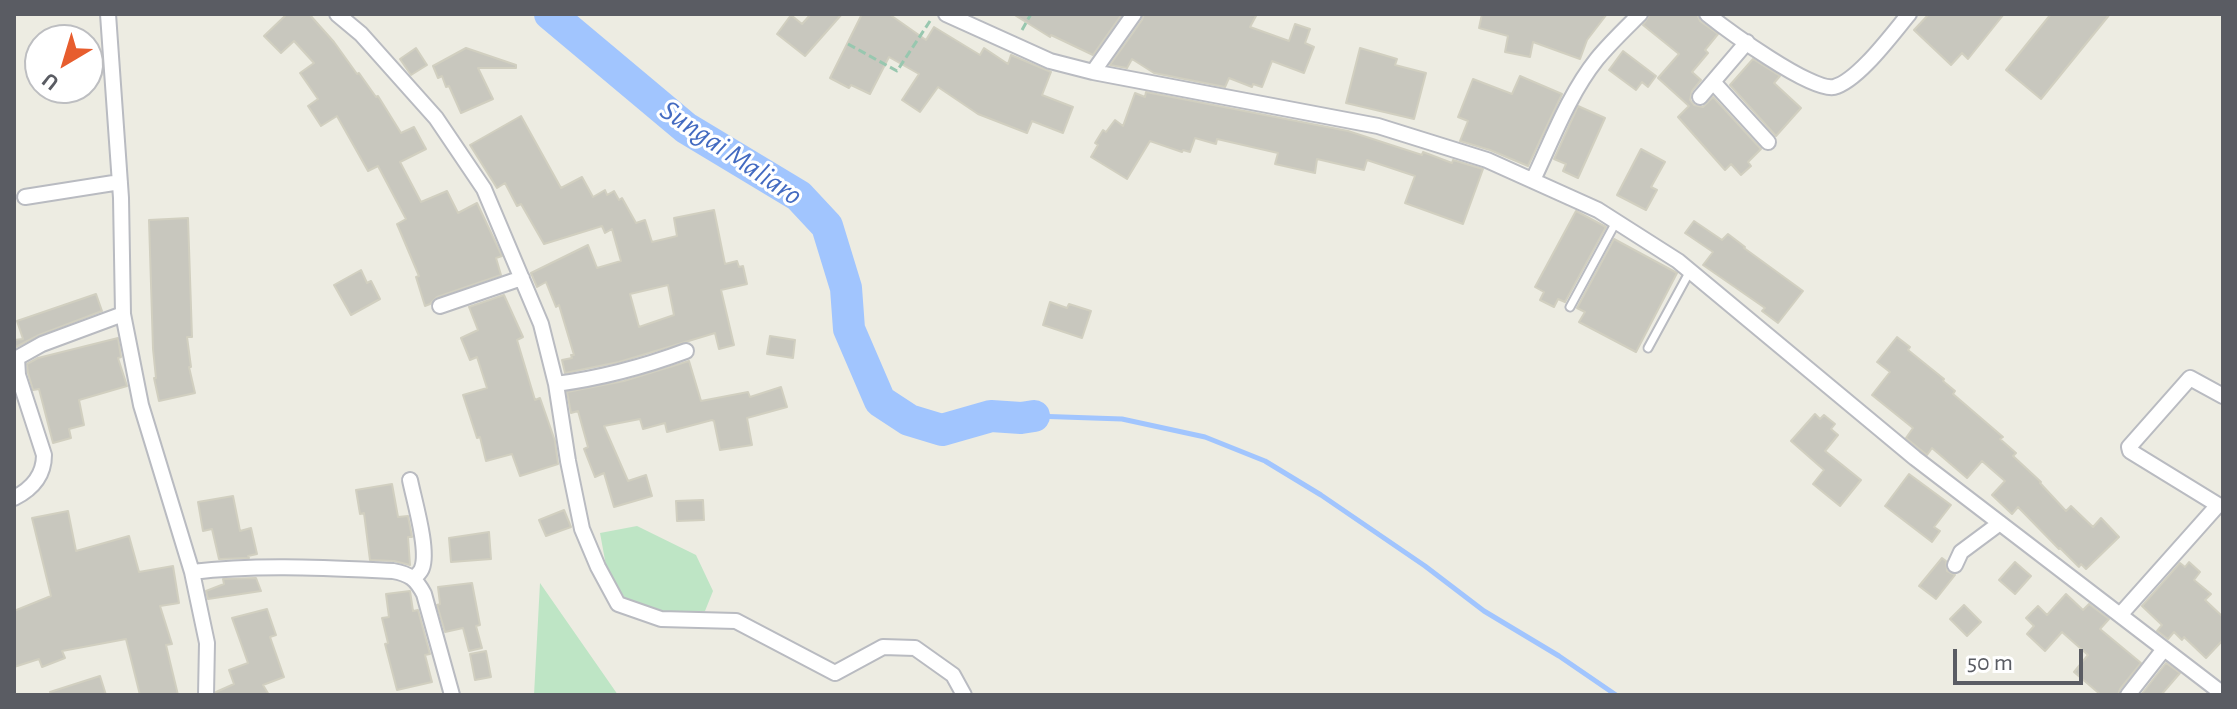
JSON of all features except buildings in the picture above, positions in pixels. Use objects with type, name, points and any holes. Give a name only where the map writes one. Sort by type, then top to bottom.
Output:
[{"type":"street","points":[[108,14],[120,182],[123,314],[141,405],[192,572],[207,643],[206,695]]},
{"type":"street","points":[[337,14],[361,34],[436,118],[484,189],[541,324],[556,384],[582,529],[618,604],[661,619],[736,621],[835,673],[883,647],[915,648],[953,675],[964,695]]},
{"type":"street","points":[[946,14],[1050,61],[1093,72],[1378,126],[1487,160],[1598,210],[1690,271],[1915,458],[2223,694]]},
{"type":"street","points":[[1093,72],[1134,14]]},
{"type":"street","points":[[1533,180],[1589,70],[1640,14]]},
{"type":"street","points":[[1707,14],[1818,86],[1831,88],[1844,83],[1866,63],[1909,14]]},
{"type":"street","points":[[1700,97],[1747,42]]},
{"type":"street","points":[[1714,83],[1768,142]]},
{"type":"street","points":[[25,197],[120,182]]},
{"type":"street","points":[[440,306],[522,278]]},
{"type":"street","points":[[14,498],[27,492],[44,464],[44,455],[18,375],[17,358],[42,344],[123,314]]},
{"type":"street","points":[[556,384],[637,368],[686,351]]},
{"type":"street","points":[[2120,615],[2220,506],[2130,451],[2129,447],[2190,378],[2223,396]]},
{"type":"street","points":[[410,480],[424,557],[422,570],[414,578]]},
{"type":"street","points":[[1955,565],[1961,552],[2000,523]]},
{"type":"street","points":[[192,572],[283,566],[393,571],[414,578],[424,594],[452,695]]},
{"type":"street","points":[[2128,695],[2164,649]]},
{"type":"lane","points":[[1570,307],[1616,222]]},
{"type":"lane","points":[[1648,348],[1690,271]]},
{"type":"path","points":[[848,44],[897,71],[934,14]]},
{"type":"path","points":[[1014,44],[1031,14]]},
{"type":"green space","points":[[637,526],[696,555],[713,591],[705,611],[659,614],[629,604],[607,571],[600,533]]},
{"type":"green space","points":[[540,583],[618,695],[534,695]]},
{"type":"waterway","name":"Sungai Maliaro","points":[[550,14],[686,128],[799,196],[827,226],[846,288],[849,329],[880,401],[909,420],[942,430],[991,416],[1034,416]]},
{"type":"waterway","points":[[1034,416],[1122,419],[1205,437],[1265,461],[1425,566],[1484,611],[1616,695]]}]
